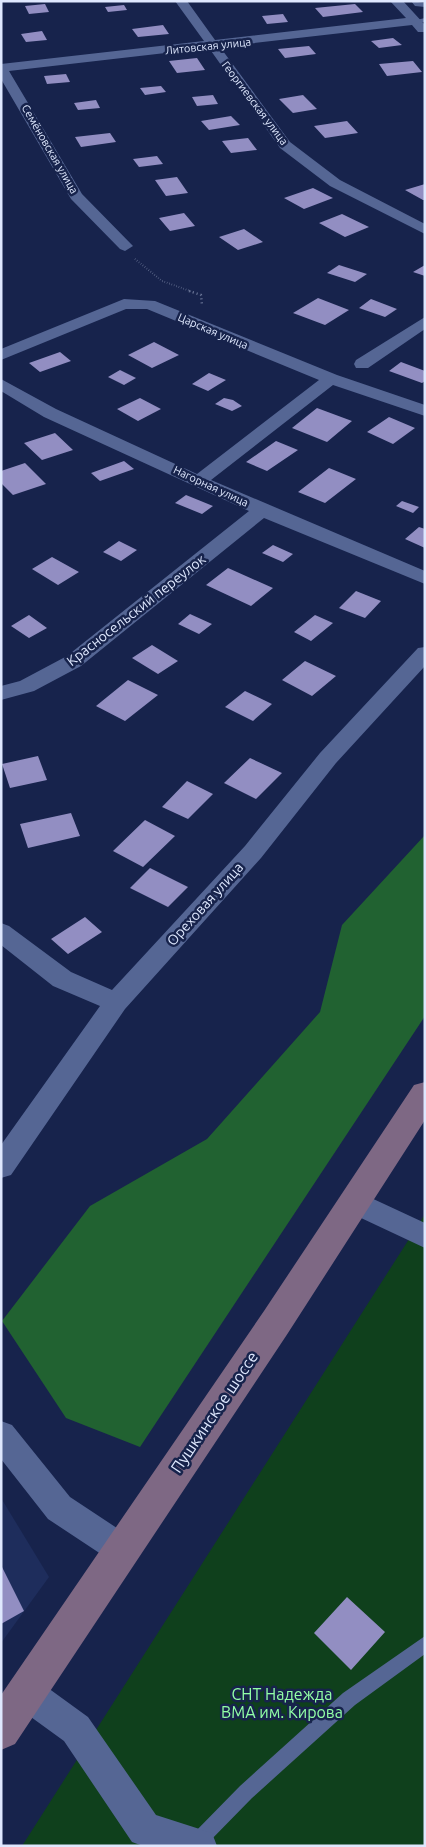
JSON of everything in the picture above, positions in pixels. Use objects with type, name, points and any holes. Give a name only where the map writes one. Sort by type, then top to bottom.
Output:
[{"type":"main road","name":"Пушкинское шоссе","points":[[1,1730],[121,1549],[276,1322],[425,1094]]},
{"type":"street","name":"Георгиевская улица","points":[[181,1],[285,145],[335,183],[425,230]]},
{"type":"street","points":[[396,1],[420,21],[425,32]]},
{"type":"street","name":"Литовская улица","points":[[1,68],[213,46],[420,21]]},
{"type":"street","name":"Семёновская улица","points":[[1,68],[20,97],[76,196],[125,246]]},
{"type":"street","name":"Царская улица","points":[[1,355],[124,304],[149,304],[331,379],[425,412]]},
{"type":"street","points":[[362,364],[425,322]]},
{"type":"street","points":[[200,480],[331,379]]},
{"type":"street","name":"Нагорная улица","points":[[1,384],[50,413],[262,510],[425,578]]},
{"type":"street","name":"Красносельский переулок","points":[[1,693],[27,686],[74,661],[262,510]]},
{"type":"street","name":"Ореховая улица","points":[[1,1167],[116,1002],[253,852],[328,758],[425,653]]},
{"type":"street","points":[[1,932],[62,979],[116,1002]]},
{"type":"street","points":[[354,1202],[425,1236]]},
{"type":"street","points":[[1,1435],[59,1508],[121,1549]]},
{"type":"street","points":[[25,1692],[76,1730],[145,1829],[196,1845]]},
{"type":"lane","points":[[414,1],[417,5],[425,6]]},
{"type":"lane","points":[[196,1845],[246,1792],[349,1699],[425,1644]]},
{"type":"path","points":[[125,246],[135,260],[162,281],[201,295],[202,305],[184,319]]},
{"type":"shaded area","points":[[1,1498],[49,1577],[1,1643]]},
{"type":"green space","points":[[425,835],[425,1016],[140,1447],[66,1418],[2,1321],[90,1206],[207,1139],[320,1012],[342,925]]},
{"type":"green space","name":"СНТ Надежда ВМА им. Кирова","points":[[425,1214],[425,1846],[22,1846]]},
{"type":"building","points":[[45,4],[49,12],[29,14],[25,6]]},
{"type":"building","points":[[355,4],[363,12],[323,17],[315,8]]},
{"type":"building","points":[[124,5],[127,10],[108,12],[105,7]]},
{"type":"building","points":[[283,14],[288,22],[267,24],[262,16]]},
{"type":"building","points":[[163,25],[169,34],[138,37],[132,29]]},
{"type":"building","points":[[42,31],[47,40],[26,42],[21,34]]},
{"type":"building","points":[[393,38],[402,45],[379,48],[371,41]]},
{"type":"building","points":[[309,46],[316,54],[285,58],[278,49]]},
{"type":"building","points":[[197,58],[205,70],[177,73],[169,61]]},
{"type":"building","points":[[413,61],[422,72],[387,76],[379,64]]},
{"type":"building","points":[[66,74],[70,82],[47,84],[44,76]]},
{"type":"building","points":[[161,86],[166,92],[145,95],[140,88]]},
{"type":"building","points":[[213,95],[218,104],[197,106],[192,97]]},
{"type":"building","points":[[303,95],[317,109],[293,113],[279,99]]},
{"type":"building","points":[[96,100],[100,108],[78,110],[74,103]]},
{"type":"building","points":[[231,116],[240,125],[209,130],[201,121]]},
{"type":"building","points":[[347,121],[358,133],[325,138],[314,126]]},
{"type":"building","points":[[110,133],[116,142],[81,147],[75,137]]},
{"type":"building","points":[[248,138],[257,150],[231,153],[222,141]]},
{"type":"building","points":[[157,156],[163,164],[139,167],[133,159]]},
{"type":"building","points":[[177,177],[188,193],[166,196],[155,180]]},
{"type":"building","points":[[425,184],[425,200],[405,190]]},
{"type":"building","points":[[313,188],[333,198],[304,209],[284,198]]},
{"type":"building","points":[[184,213],[195,226],[170,231],[159,218]]},
{"type":"building","points":[[342,214],[369,227],[345,237],[319,223]]},
{"type":"building","points":[[244,229],[263,242],[238,250],[219,237]]},
{"type":"building","points":[[339,265],[367,274],[355,282],[327,273]]},
{"type":"building","points":[[425,265],[425,276],[413,272]]},
{"type":"building","points":[[318,298],[349,310],[325,325],[293,313]]},
{"type":"building","points":[[371,299],[397,309],[385,317],[359,308]]},
{"type":"building","points":[[154,342],[179,355],[152,368],[128,355]]},
{"type":"building","points":[[60,352],[71,361],[40,372],[29,363]]},
{"type":"building","points":[[401,362],[425,371],[425,381],[422,383],[389,371]]},
{"type":"building","points":[[120,370],[136,378],[124,385],[108,377]]},
{"type":"building","points":[[209,373],[226,380],[208,391],[192,384]]},
{"type":"building","points":[[140,398],[161,409],[138,421],[117,409]]},
{"type":"building","points":[[224,398],[233,400],[242,406],[232,411],[215,404]]},
{"type":"building","points":[[317,408],[352,421],[327,442],[292,428]]},
{"type":"building","points":[[389,417],[415,428],[393,444],[367,432]]},
{"type":"building","points":[[55,433],[73,450],[42,460],[24,443]]},
{"type":"building","points":[[276,441],[298,450],[267,471],[246,462]]},
{"type":"building","points":[[124,461],[134,469],[100,481],[91,473]]},
{"type":"building","points":[[25,463],[46,484],[13,495],[1,483],[1,471]]},
{"type":"building","points":[[329,468],[356,479],[325,503],[298,492]]},
{"type":"building","points":[[186,495],[213,506],[202,514],[175,503]]},
{"type":"building","points":[[402,501],[419,507],[413,513],[396,506]]},
{"type":"building","points":[[419,527],[425,529],[425,548],[405,539]]},
{"type":"building","points":[[119,541],[137,550],[121,561],[103,552]]},
{"type":"building","points":[[273,545],[293,554],[283,562],[262,553]]},
{"type":"building","points":[[52,557],[79,572],[58,585],[32,569]]},
{"type":"building","points":[[228,568],[273,588],[251,606],[206,585]]},
{"type":"building","points":[[356,591],[381,601],[365,618],[339,608]]},
{"type":"building","points":[[190,614],[212,624],[199,634],[178,624]]},
{"type":"building","points":[[29,615],[47,628],[29,638],[11,626]]},
{"type":"building","points":[[315,615],[333,623],[311,641],[294,632]]},
{"type":"building","points":[[152,645],[178,661],[158,674],[132,658]]},
{"type":"building","points":[[305,661],[336,676],[312,696],[282,680]]},
{"type":"building","points":[[128,680],[158,695],[125,721],[96,706]]},
{"type":"building","points":[[245,691],[272,704],[253,721],[225,707]]},
{"type":"building","points":[[38,756],[47,780],[10,788],[2,764]]},
{"type":"building","points":[[250,758],[282,773],[256,799],[224,783]]},
{"type":"building","points":[[187,781],[213,794],[188,819],[162,807]]},
{"type":"building","points":[[71,813],[80,836],[28,848],[20,824]]},
{"type":"building","points":[[145,820],[175,836],[143,867],[113,851]]},
{"type":"building","points":[[150,868],[188,887],[168,907],[130,888]]},
{"type":"building","points":[[85,917],[102,932],[68,954],[51,939]]},
{"type":"building","points":[[1,1565],[24,1611],[1,1624]]},
{"type":"building","points":[[347,1597],[385,1632],[351,1670],[314,1633]]}]
